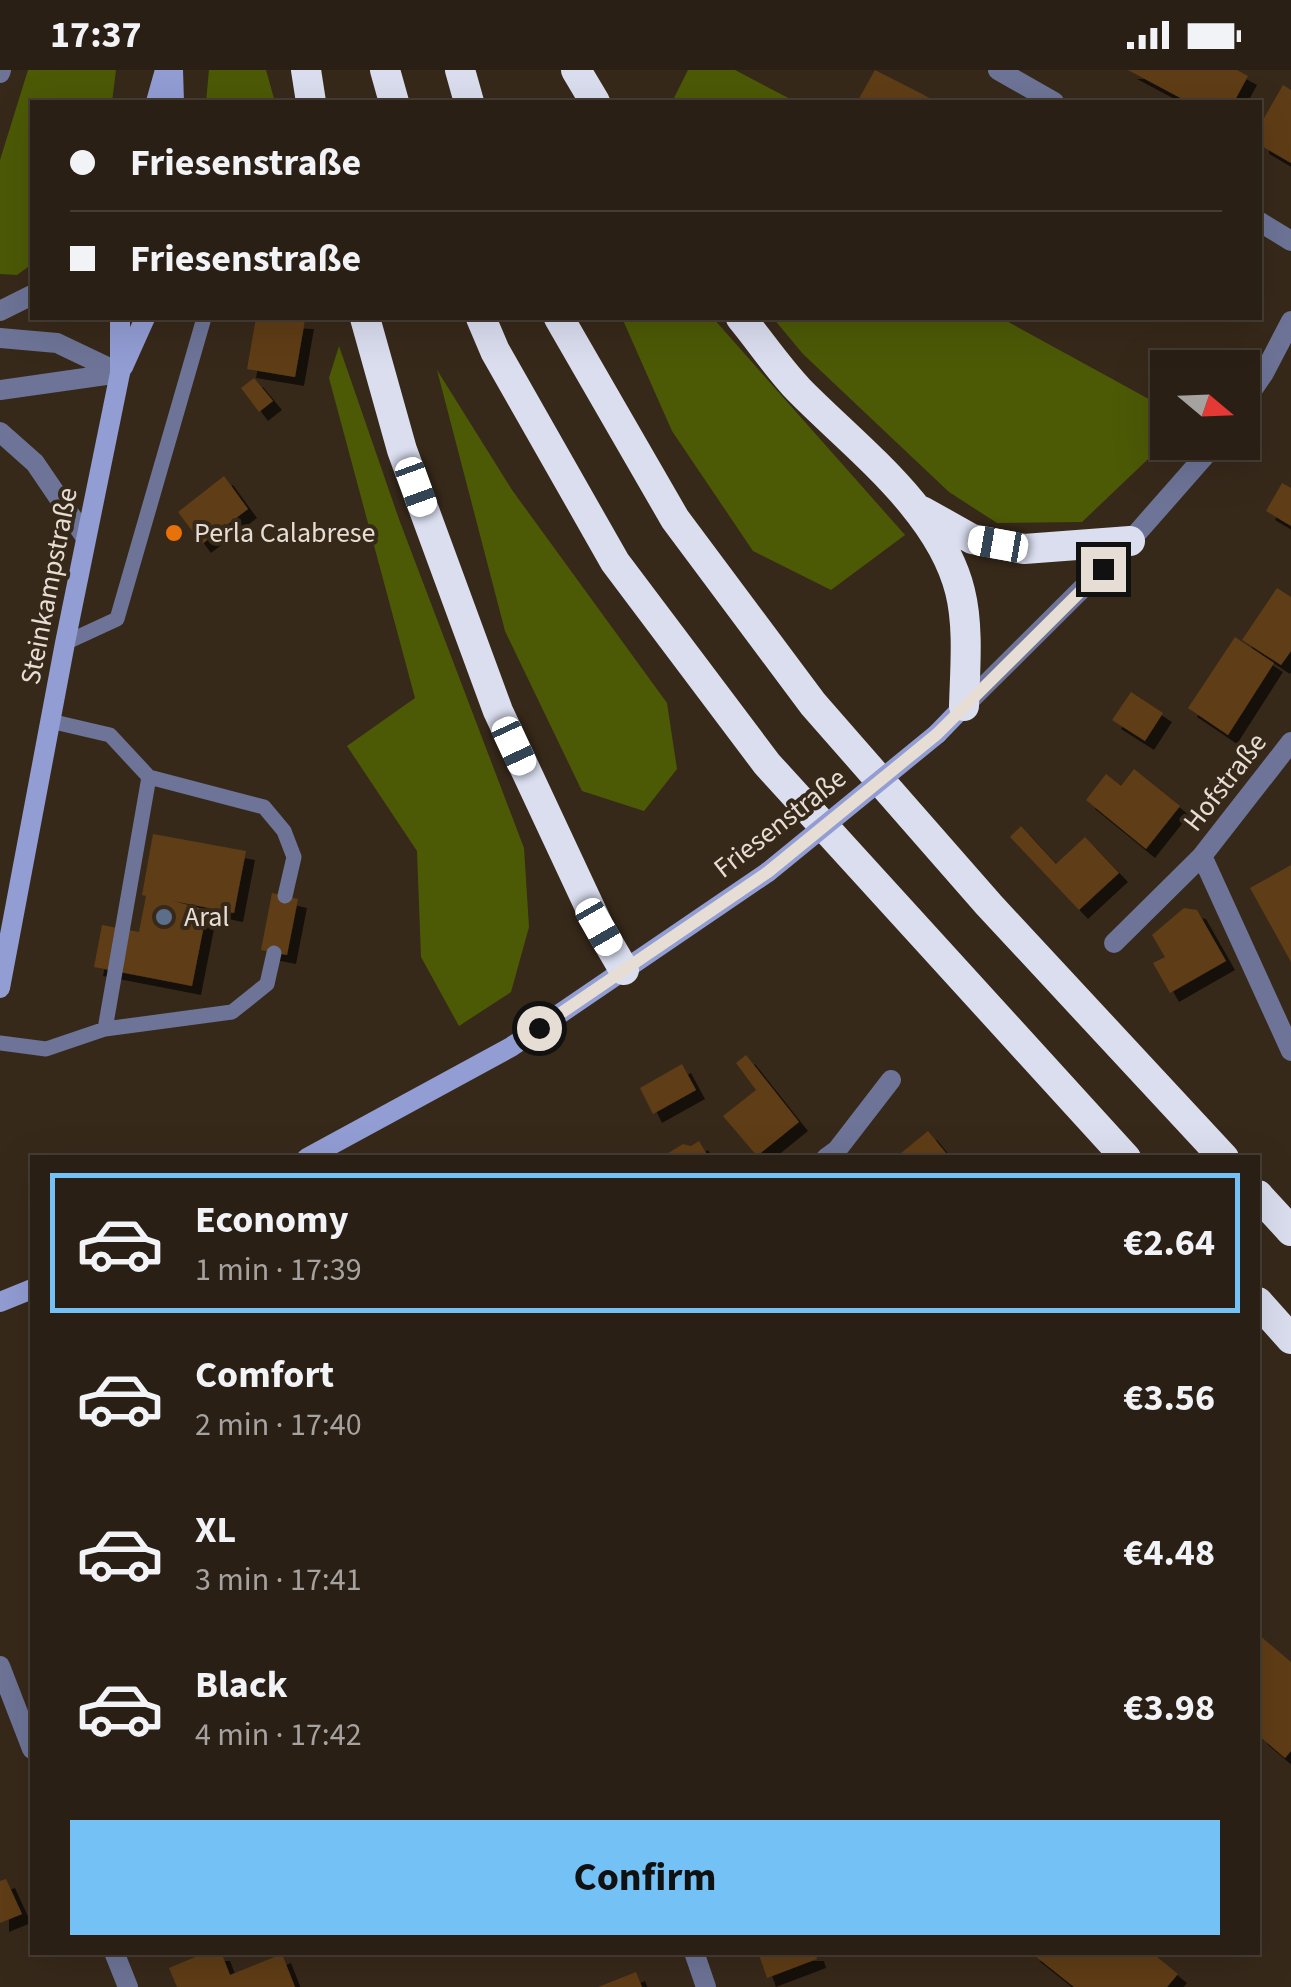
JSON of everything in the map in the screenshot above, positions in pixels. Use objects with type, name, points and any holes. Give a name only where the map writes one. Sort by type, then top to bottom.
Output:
[{"type":"highway","points":[[306,70],[311,100]]},
{"type":"highway","points":[[385,70],[393,100]]},
{"type":"highway","points":[[460,70],[468,100]]},
{"type":"highway","points":[[576,70],[594,100]]},
{"type":"highway","points":[[367,320],[402,450],[498,710],[599,927],[624,970]]},
{"type":"highway","points":[[481,320],[615,562],[766,764],[1123,1155]]},
{"type":"highway","points":[[560,320],[675,519],[814,704],[988,905],[1221,1155]]},
{"type":"highway","points":[[743,320],[794,385],[917,509],[947,554],[960,593],[965,644],[964,706]]},
{"type":"highway","points":[[917,509],[972,540],[1024,549],[1130,541]]},
{"type":"highway","points":[[1260,1196],[1291,1231]]},
{"type":"highway","points":[[1260,1304],[1291,1338]]},
{"type":"main road","points":[[157,100],[165,70]]},
{"type":"main road","points":[[173,70],[174,100]]},
{"type":"main road","name":"Steinkampstraße","points":[[0,988],[120,373],[120,320]]},
{"type":"main road","name":"Steinkampstraße","points":[[120,373],[144,320]]},
{"type":"main road","name":"Friesenstraße","points":[[313,1155],[498,1055],[768,872],[937,734],[964,706]]},
{"type":"main road","points":[[0,1302],[30,1290]]},
{"type":"street","points":[[998,70],[1050,100]]},
{"type":"street","points":[[1262,223],[1291,240]]},
{"type":"street","points":[[0,311],[30,297]]},
{"type":"street","points":[[1260,379],[1291,321]]},
{"type":"street","points":[[0,338],[57,343],[120,373]]},
{"type":"street","points":[[0,390],[120,373]]},
{"type":"street","points":[[0,432],[35,463],[86,538]]},
{"type":"street","name":"Friesenstraße","points":[[964,706],[1130,541],[1200,460]]},
{"type":"street","name":"Hofstraße","points":[[1114,943],[1202,856],[1291,742]]},
{"type":"street","name":"Hofstraße","points":[[1202,856],[1291,1051]]},
{"type":"street","points":[[830,1155],[891,1080]]},
{"type":"street","points":[[1,1674],[30,1744]]},
{"type":"street","points":[[115,1955],[128,1987]]},
{"type":"street","points":[[695,1955],[706,1987]]},
{"type":"lane","points":[[65,642],[117,618],[203,320]]},
{"type":"lane","points":[[50,721],[110,735],[149,777],[264,806],[284,830],[294,856],[285,896]]},
{"type":"lane","points":[[105,1029],[149,777]]},
{"type":"lane","points":[[0,1042],[46,1049],[105,1029],[232,1012],[267,984],[274,953]]},
{"type":"green space","points":[[28,70],[116,70],[112,100],[30,100],[30,265],[17,275],[0,274],[0,160]]},
{"type":"green space","points":[[209,70],[266,70],[274,100],[206,100]]},
{"type":"green space","points":[[688,70],[735,70],[792,100],[673,100]]},
{"type":"green space","points":[[623,320],[715,320],[905,535],[831,590],[753,551],[672,431]]},
{"type":"green space","points":[[775,320],[1005,320],[1150,400],[1150,457],[1082,522],[997,523],[949,492],[803,354]]},
{"type":"green space","points":[[339,346],[400,522],[524,848],[529,927],[511,992],[459,1026],[421,957],[417,851],[347,746],[415,698],[329,378]]},
{"type":"green space","points":[[437,370],[512,490],[667,703],[677,769],[644,811],[582,791],[505,631]]},
{"type":"building","points":[[875,70],[933,100],[858,100]]},
{"type":"building","points":[[1128,70],[1237,70],[1248,76],[1235,100],[1184,100]]},
{"type":"building","points":[[1283,85],[1291,90],[1291,163],[1262,146],[1262,122]]},
{"type":"building","points":[[256,320],[305,320],[295,377],[247,369]]},
{"type":"building","points":[[254,378],[273,401],[259,412],[241,388]]},
{"type":"building","points":[[224,476],[248,509],[202,544],[178,512]]},
{"type":"building","points":[[1282,483],[1291,488],[1291,526],[1266,511]]},
{"type":"building","points":[[1277,588],[1291,597],[1291,651],[1281,665],[1242,640]]},
{"type":"building","points":[[1235,637],[1274,663],[1228,735],[1188,708]]},
{"type":"building","points":[[1131,692],[1163,713],[1145,741],[1112,720]]},
{"type":"building","points":[[1134,769],[1180,806],[1146,849],[1086,800],[1106,774],[1121,786]]},
{"type":"building","points":[[1021,826],[1056,864],[1085,837],[1119,873],[1079,910],[1010,837]]},
{"type":"building","points":[[153,834],[246,851],[234,913],[173,901],[207,910],[192,986],[94,967],[102,925],[139,932]]},
{"type":"building","points":[[1291,865],[1291,962],[1250,888]]},
{"type":"building","points":[[272,893],[298,899],[287,955],[261,950]]},
{"type":"building","points":[[1184,908],[1197,910],[1226,961],[1170,993],[1153,963],[1165,957],[1152,935]]},
{"type":"building","points":[[746,1055],[799,1122],[758,1155],[723,1116],[756,1090],[736,1063]]},
{"type":"building","points":[[682,1064],[696,1090],[653,1114],[640,1088]]},
{"type":"building","points":[[928,1131],[948,1155],[899,1155]]},
{"type":"building","points":[[699,1141],[707,1155],[665,1155],[683,1144],[691,1146]]},
{"type":"building","points":[[1260,1636],[1291,1662],[1291,1751],[1285,1758],[1260,1737]]},
{"type":"building","points":[[6,1879],[22,1914],[0,1923],[0,1881]]},
{"type":"building","points":[[200,1955],[222,1955],[230,1975],[282,1955],[295,1987],[177,1987],[169,1968]]},
{"type":"building","points":[[759,1955],[816,1955],[817,1959],[767,1978]]},
{"type":"building","points":[[1034,1955],[1155,1955],[1178,1974],[1167,1987],[1074,1987]]},
{"type":"building","points":[[636,1972],[642,1987],[598,1987]]},
{"type":"place","name":"Perla Calabrese","points":[[174,533]]},
{"type":"place","name":"Aral","points":[[164,917]]},
{"type":"route","points":[[539,1028],[768,872],[937,734],[1103,569]]}]
